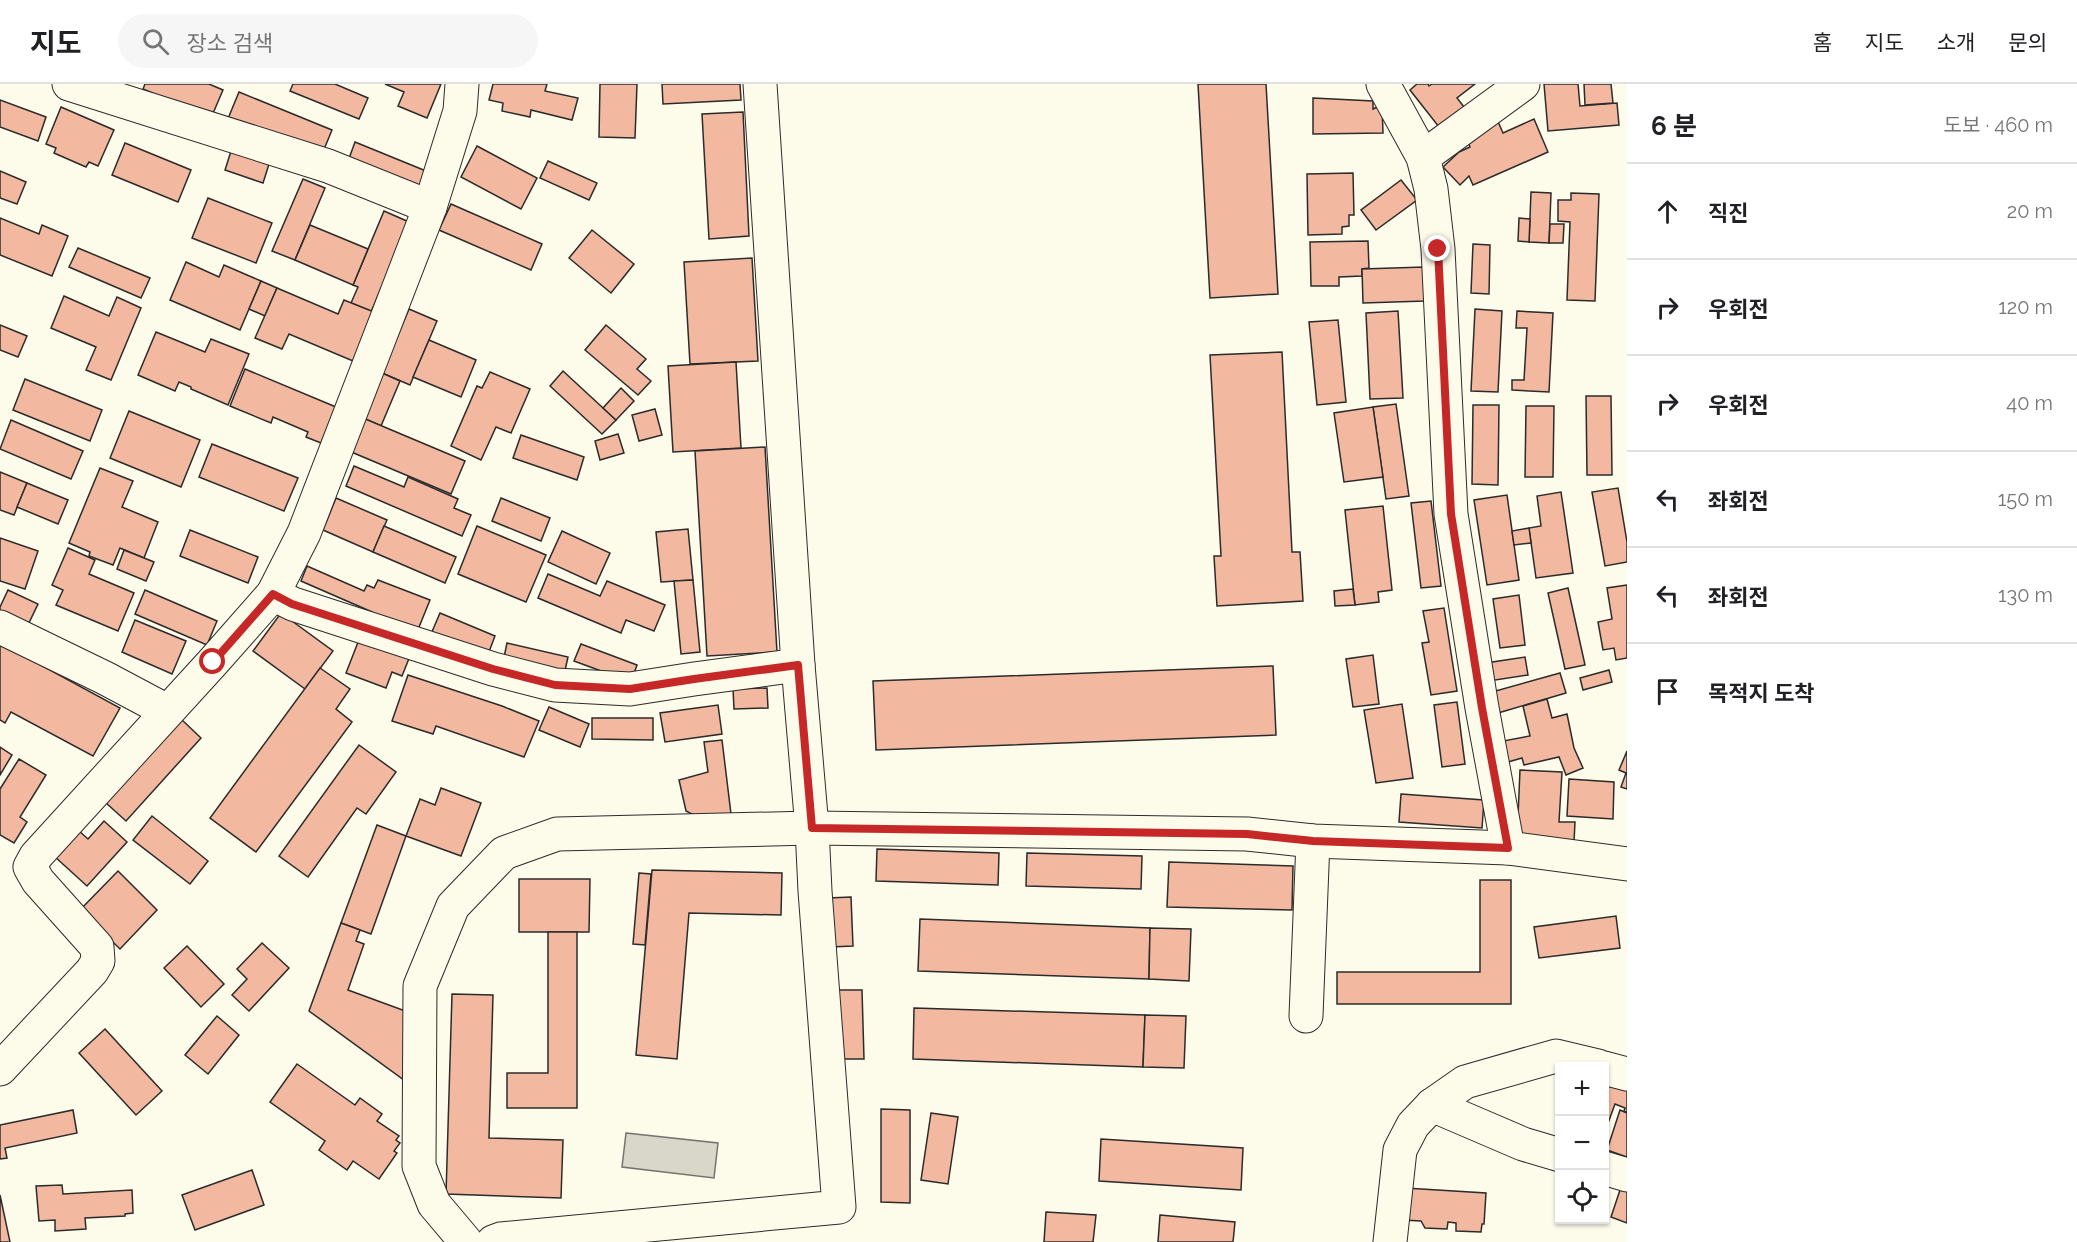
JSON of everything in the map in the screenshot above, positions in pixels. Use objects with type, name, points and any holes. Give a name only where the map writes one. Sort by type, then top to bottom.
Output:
[{"type":"street","points":[[69,84],[328,166],[430,207]]},
{"type":"street","points":[[0,1069],[92,971],[98,961],[97,947],[38,881],[30,867],[36,856],[273,594],[304,533],[430,207],[460,111],[462,84]]},
{"type":"street","points":[[493,1242],[501,1239],[839,1207],[798,665],[760,84]]},
{"type":"street","points":[[1383,84],[1423,157],[1431,189],[1438,249],[1451,514],[1482,708],[1508,848]]},
{"type":"street","points":[[1423,157],[1523,84]]},
{"type":"street","points":[[273,594],[292,604],[493,669],[555,685],[630,689],[798,665]]},
{"type":"street","points":[[0,627],[167,711]]},
{"type":"street","points":[[466,1242],[434,1204],[419,1166],[420,986],[453,906],[504,853],[557,834],[812,828],[1247,834],[1313,841],[1508,848],[1627,864]]},
{"type":"street","points":[[1306,1016],[1313,841]]},
{"type":"street","points":[[1390,1242],[1400,1150],[1413,1125],[1432,1105],[1465,1082],[1556,1056],[1581,1062]]},
{"type":"street","points":[[1609,1069],[1627,1074]]},
{"type":"street","points":[[1432,1105],[1523,1143],[1555,1153]]},
{"type":"street","points":[[1609,1169],[1627,1175]]},
{"type":"shaded area","points":[[626,1133],[718,1143],[714,1178],[622,1167]]},
{"type":"building","points":[[145,84],[209,84],[223,90],[211,118],[143,89]]},
{"type":"building","points":[[293,84],[335,84],[368,98],[359,119],[290,91]]},
{"type":"building","points":[[385,84],[441,84],[427,118],[398,106],[404,92]]},
{"type":"building","points":[[493,84],[547,84],[545,91],[578,98],[572,120],[531,110],[530,117],[502,111],[503,103],[489,100]]},
{"type":"building","points":[[600,84],[637,84],[635,138],[599,137]]},
{"type":"building","points":[[662,84],[740,84],[741,100],[663,104]]},
{"type":"building","points":[[1198,84],[1266,84],[1278,294],[1210,298]]},
{"type":"building","points":[[1417,84],[1428,84],[1429,86],[1432,84],[1475,84],[1457,98],[1464,107],[1439,127],[1410,90]]},
{"type":"building","points":[[1544,84],[1578,84],[1580,106],[1617,103],[1619,125],[1548,131]]},
{"type":"building","points":[[1584,84],[1611,84],[1613,103],[1585,105]]},
{"type":"building","points":[[239,92],[332,130],[320,159],[227,121]]},
{"type":"building","points":[[1313,98],[1373,101],[1373,109],[1382,105],[1383,133],[1313,134]]},
{"type":"building","points":[[0,100],[46,117],[38,141],[0,127]]},
{"type":"building","points":[[61,107],[114,130],[98,166],[89,162],[86,167],[54,153],[56,148],[46,144]]},
{"type":"building","points":[[743,112],[749,236],[709,239],[702,114]]},
{"type":"building","points":[[1496,117],[1503,133],[1534,119],[1548,152],[1473,185],[1469,176],[1460,185],[1443,167],[1459,152],[1470,147],[1464,131]]},
{"type":"building","points":[[355,142],[426,171],[418,192],[347,164]]},
{"type":"building","points":[[125,143],[191,170],[178,202],[112,175]]},
{"type":"building","points":[[477,146],[537,178],[521,209],[461,177]]},
{"type":"building","points":[[232,148],[270,161],[263,183],[225,170]]},
{"type":"building","points":[[548,161],[597,183],[589,200],[540,178]]},
{"type":"building","points":[[0,171],[26,182],[17,204],[0,198]]},
{"type":"building","points":[[1353,173],[1354,215],[1349,215],[1349,226],[1342,227],[1342,234],[1308,235],[1307,174]]},
{"type":"building","points":[[303,179],[325,188],[295,260],[272,251]]},
{"type":"building","points":[[1401,180],[1417,200],[1376,230],[1361,210]]},
{"type":"building","points":[[1531,192],[1551,193],[1549,243],[1529,242]]},
{"type":"building","points":[[1571,193],[1599,194],[1595,301],[1567,300],[1570,222],[1558,221],[1558,200],[1571,200]]},
{"type":"building","points":[[208,198],[272,223],[256,263],[192,238]]},
{"type":"building","points":[[451,204],[542,244],[531,270],[439,230]]},
{"type":"building","points":[[384,211],[409,222],[371,312],[351,303],[358,287],[353,285]]},
{"type":"building","points":[[0,218],[39,234],[42,225],[68,236],[52,276],[0,255]]},
{"type":"building","points":[[1519,218],[1530,219],[1529,242],[1518,241]]},
{"type":"building","points":[[1550,224],[1564,224],[1563,243],[1549,243]]},
{"type":"building","points":[[310,225],[368,249],[353,285],[295,260]]},
{"type":"building","points":[[592,230],[634,264],[611,293],[569,258]]},
{"type":"building","points":[[1368,241],[1369,268],[1362,269],[1362,276],[1339,277],[1339,286],[1311,286],[1310,242]]},
{"type":"building","points":[[1473,244],[1490,245],[1489,294],[1471,293]]},
{"type":"building","points":[[78,248],[150,278],[141,298],[69,267]]},
{"type":"building","points":[[752,258],[758,361],[690,364],[684,262]]},
{"type":"building","points":[[186,262],[219,277],[224,265],[261,281],[240,330],[170,300]]},
{"type":"building","points":[[1424,267],[1425,301],[1363,303],[1362,269]]},
{"type":"building","points":[[261,281],[277,288],[265,316],[249,309]]},
{"type":"building","points":[[277,288],[338,314],[344,300],[374,312],[353,361],[289,334],[282,349],[255,338]]},
{"type":"building","points":[[64,296],[109,316],[117,297],[141,308],[111,380],[86,370],[96,347],[51,328]]},
{"type":"building","points":[[409,309],[437,321],[410,385],[382,373]]},
{"type":"building","points":[[1475,309],[1502,311],[1498,392],[1471,391]]},
{"type":"building","points":[[1398,311],[1403,398],[1370,399],[1366,313]]},
{"type":"building","points":[[1517,311],[1553,313],[1549,392],[1512,390],[1512,380],[1524,380],[1527,328],[1516,328]]},
{"type":"building","points":[[1338,320],[1346,402],[1317,405],[1309,322]]},
{"type":"building","points":[[0,325],[27,336],[18,357],[0,350]]},
{"type":"building","points":[[606,325],[646,359],[637,369],[651,381],[638,395],[585,350]]},
{"type":"building","points":[[156,332],[205,352],[211,339],[249,354],[228,405],[179,382],[175,391],[138,375]]},
{"type":"building","points":[[429,340],[476,360],[461,397],[413,377]]},
{"type":"building","points":[[1282,352],[1292,552],[1300,552],[1303,601],[1217,606],[1214,556],[1221,556],[1210,355]]},
{"type":"building","points":[[736,362],[741,448],[673,452],[668,366]]},
{"type":"building","points":[[245,369],[336,407],[321,443],[306,437],[308,432],[273,417],[271,423],[230,406]]},
{"type":"building","points":[[563,371],[616,420],[602,434],[550,386]]},
{"type":"building","points":[[490,372],[530,389],[511,433],[496,427],[481,460],[451,446],[477,386],[482,388]]},
{"type":"building","points":[[382,373],[400,381],[381,426],[363,418]]},
{"type":"building","points":[[25,379],[102,410],[90,441],[13,410]]},
{"type":"building","points":[[621,388],[634,401],[616,420],[603,408]]},
{"type":"building","points":[[1586,396],[1611,396],[1612,475],[1587,475]]},
{"type":"building","points":[[1396,404],[1409,496],[1386,499],[1373,407]]},
{"type":"building","points":[[1473,405],[1499,405],[1498,485],[1472,484]]},
{"type":"building","points":[[1526,406],[1554,406],[1553,477],[1525,477]]},
{"type":"building","points":[[1373,407],[1383,477],[1344,482],[1334,413]]},
{"type":"building","points":[[655,409],[662,435],[639,441],[632,415]]},
{"type":"building","points":[[129,411],[200,440],[181,487],[110,458]]},
{"type":"building","points":[[363,418],[465,461],[451,494],[349,451]]},
{"type":"building","points":[[11,420],[83,451],[71,479],[0,449]]},
{"type":"building","points":[[618,434],[624,453],[600,460],[595,441]]},
{"type":"building","points":[[521,435],[584,457],[577,480],[513,458]]},
{"type":"building","points":[[212,444],[298,478],[284,511],[199,477]]},
{"type":"building","points":[[765,447],[777,652],[707,656],[695,451]]},
{"type":"building","points":[[354,466],[404,487],[408,477],[458,499],[454,508],[471,515],[462,536],[346,486]]},
{"type":"building","points":[[100,468],[133,481],[122,507],[158,522],[144,558],[120,548],[113,565],[89,556],[90,552],[69,543]]},
{"type":"building","points":[[0,472],[27,483],[14,515],[0,510]]},
{"type":"building","points":[[27,483],[68,500],[58,524],[17,507]]},
{"type":"building","points":[[1618,488],[1627,542],[1627,562],[1605,566],[1592,492]]},
{"type":"building","points":[[1561,492],[1573,573],[1536,578],[1529,528],[1541,526],[1537,496]]},
{"type":"building","points":[[1507,495],[1519,580],[1487,585],[1474,500]]},
{"type":"building","points":[[336,498],[387,520],[373,552],[323,530]]},
{"type":"building","points":[[501,498],[550,518],[541,541],[492,521]]},
{"type":"building","points":[[1431,501],[1441,586],[1421,588],[1411,503]]},
{"type":"building","points":[[1383,506],[1392,590],[1378,592],[1379,602],[1355,605],[1345,510]]},
{"type":"building","points":[[384,526],[456,557],[445,583],[373,552]]},
{"type":"building","points":[[477,526],[546,555],[526,602],[458,574]]},
{"type":"building","points":[[1529,528],[1531,543],[1514,545],[1512,531]]},
{"type":"building","points":[[688,529],[693,580],[661,582],[656,532]]},
{"type":"building","points":[[190,530],[258,557],[248,583],[180,556]]},
{"type":"building","points":[[562,531],[610,553],[596,584],[548,562]]},
{"type":"building","points":[[0,538],[38,551],[25,589],[0,581]]},
{"type":"building","points":[[68,548],[95,560],[89,574],[134,593],[118,631],[56,605],[63,590],[52,585]]},
{"type":"building","points":[[124,550],[154,562],[146,581],[117,569]]},
{"type":"building","points":[[307,566],[364,591],[367,585],[374,588],[378,580],[430,600],[415,637],[369,619],[372,612],[301,581]]},
{"type":"building","points":[[548,574],[600,596],[607,581],[665,605],[654,631],[626,620],[621,633],[538,598]]},
{"type":"building","points":[[693,580],[700,652],[681,654],[674,581]]},
{"type":"building","points":[[1627,585],[1627,658],[1616,660],[1614,648],[1603,650],[1598,622],[1612,619],[1607,588]]},
{"type":"building","points":[[1568,588],[1585,665],[1565,669],[1548,593]]},
{"type":"building","points":[[1353,589],[1355,605],[1335,606],[1334,591]]},
{"type":"building","points":[[8,590],[38,604],[26,629],[0,617],[0,607]]},
{"type":"building","points":[[145,590],[217,621],[207,645],[135,614]]},
{"type":"building","points":[[1519,595],[1525,645],[1500,648],[1493,599]]},
{"type":"building","points":[[1444,608],[1457,691],[1431,695],[1422,643],[1429,642],[1423,611]]},
{"type":"building","points":[[281,613],[333,651],[305,689],[253,651]]},
{"type":"building","points":[[440,613],[495,636],[487,657],[431,634]]},
{"type":"building","points":[[135,620],[186,641],[172,674],[122,652]]},
{"type":"building","points":[[362,632],[412,651],[402,676],[392,672],[386,688],[346,673]]},
{"type":"building","points":[[0,643],[120,708],[93,756],[11,712],[5,723],[0,720]]},
{"type":"building","points":[[507,643],[568,657],[564,675],[503,662]]},
{"type":"building","points":[[581,644],[637,665],[631,682],[574,661]]},
{"type":"building","points":[[1373,655],[1379,704],[1353,707],[1346,659]]},
{"type":"building","points":[[1525,657],[1528,675],[1489,681],[1486,663]]},
{"type":"building","points":[[1273,666],[1276,735],[876,750],[873,681]]},
{"type":"building","points":[[320,668],[350,689],[336,709],[352,722],[256,852],[210,818]]},
{"type":"building","points":[[1609,670],[1612,682],[1583,690],[1580,678]]},
{"type":"building","points":[[1560,673],[1566,693],[1498,713],[1492,692]]},
{"type":"building","points":[[408,675],[502,706],[539,721],[524,757],[436,726],[433,734],[392,721]]},
{"type":"building","points":[[767,688],[768,708],[734,709],[733,689]]},
{"type":"building","points":[[1547,699],[1552,718],[1567,714],[1574,748],[1583,768],[1566,775],[1559,757],[1524,765],[1522,758],[1508,762],[1503,741],[1530,736],[1523,706]]},
{"type":"building","points":[[1457,702],[1465,764],[1442,767],[1434,705]]},
{"type":"building","points":[[1402,704],[1413,778],[1376,783],[1364,710]]},
{"type":"building","points":[[718,705],[722,734],[665,742],[660,713]]},
{"type":"building","points":[[549,707],[589,724],[580,747],[539,730]]},
{"type":"building","points":[[592,718],[653,718],[653,740],[592,739]]},
{"type":"building","points":[[181,719],[201,738],[126,821],[105,802]]},
{"type":"building","points":[[722,740],[731,814],[703,820],[686,811],[679,780],[708,772],[704,742]]},
{"type":"building","points":[[359,745],[396,772],[366,814],[357,808],[308,877],[279,856]]},
{"type":"building","points":[[0,747],[12,755],[0,775]]},
{"type":"building","points":[[1627,751],[1627,789],[1621,787],[1626,773],[1619,770]]},
{"type":"building","points":[[19,759],[46,775],[20,817],[27,822],[14,843],[0,835],[0,789]]},
{"type":"building","points":[[1520,770],[1562,772],[1559,822],[1575,822],[1574,842],[1517,839]]},
{"type":"building","points":[[1569,779],[1614,782],[1613,819],[1567,816]]},
{"type":"building","points":[[441,788],[481,803],[461,856],[406,836],[420,799],[435,805]]},
{"type":"building","points":[[1401,794],[1484,800],[1482,828],[1399,822]]},
{"type":"building","points":[[152,816],[208,861],[190,884],[133,840]]},
{"type":"building","points":[[104,821],[127,842],[87,886],[54,856],[78,830],[88,839]]},
{"type":"building","points":[[377,825],[406,836],[371,934],[341,923]]},
{"type":"building","points":[[877,849],[999,853],[998,885],[876,881]]},
{"type":"building","points":[[1027,853],[1142,856],[1141,889],[1026,886]]},
{"type":"building","points":[[1169,862],[1293,866],[1292,910],[1167,907]]},
{"type":"building","points":[[652,870],[782,873],[781,915],[689,913],[677,1059],[636,1055]]},
{"type":"building","points":[[118,871],[157,910],[120,949],[80,910]]},
{"type":"building","points":[[639,873],[651,874],[645,945],[633,944]]},
{"type":"building","points":[[519,879],[590,879],[589,932],[519,932]]},
{"type":"building","points":[[1480,880],[1511,880],[1511,1004],[1337,1004],[1337,972],[1480,972]]},
{"type":"building","points":[[851,897],[853,946],[830,947],[828,898]]},
{"type":"building","points":[[1616,916],[1620,948],[1539,958],[1534,927]]},
{"type":"building","points":[[920,919],[1150,928],[1149,979],[918,971]]},
{"type":"building","points":[[341,923],[360,930],[356,941],[364,944],[348,990],[408,1012],[404,1080],[309,1011]]},
{"type":"building","points":[[1150,928],[1191,929],[1189,981],[1149,979]]},
{"type":"building","points":[[548,932],[577,932],[577,1108],[507,1108],[507,1073],[548,1073]]},
{"type":"building","points":[[262,943],[289,968],[249,1011],[232,995],[247,979],[237,969]]},
{"type":"building","points":[[187,946],[224,984],[201,1007],[164,968]]},
{"type":"building","points":[[838,990],[862,990],[864,1059],[840,1059]]},
{"type":"building","points":[[452,994],[493,995],[489,1138],[563,1140],[561,1198],[446,1194]]},
{"type":"building","points":[[914,1008],[1145,1015],[1143,1067],[913,1059]]},
{"type":"building","points":[[1145,1015],[1186,1016],[1184,1068],[1143,1067]]},
{"type":"building","points":[[217,1016],[239,1035],[208,1074],[185,1055]]},
{"type":"building","points":[[105,1029],[162,1091],[136,1115],[79,1053]]},
{"type":"building","points":[[297,1064],[355,1105],[360,1098],[382,1114],[377,1121],[399,1136],[396,1140],[400,1143],[394,1151],[397,1153],[379,1179],[353,1161],[347,1170],[319,1150],[325,1141],[270,1102]]},
{"type":"building","points":[[1609,1080],[1627,1086],[1627,1113],[1624,1111],[1625,1108],[1615,1104],[1609,1120]]},
{"type":"building","points":[[881,1109],[910,1110],[910,1203],[881,1202]]},
{"type":"building","points":[[73,1110],[77,1133],[5,1148],[7,1158],[0,1159],[0,1125]]},
{"type":"building","points":[[1620,1110],[1627,1113],[1627,1157],[1609,1151]]},
{"type":"building","points":[[931,1113],[958,1117],[948,1184],[921,1180]]},
{"type":"building","points":[[1101,1139],[1243,1148],[1241,1190],[1099,1181]]},
{"type":"building","points":[[252,1170],[264,1205],[195,1230],[182,1195]]},
{"type":"building","points":[[1622,1184],[1627,1186],[1627,1223],[1611,1217]]},
{"type":"building","points":[[62,1185],[63,1194],[132,1190],[133,1213],[125,1214],[125,1216],[85,1218],[86,1229],[55,1231],[55,1220],[39,1221],[36,1186]]},
{"type":"building","points":[[1405,1188],[1486,1193],[1484,1224],[1482,1224],[1481,1232],[1456,1231],[1456,1223],[1448,1222],[1447,1229],[1425,1228],[1421,1221],[1403,1220]]},
{"type":"building","points":[[0,1195],[10,1242],[0,1242]]},
{"type":"building","points":[[1046,1212],[1096,1215],[1093,1242],[1044,1242]]},
{"type":"building","points":[[1160,1215],[1235,1222],[1233,1242],[1158,1242]]},
{"type":"route","points":[[213,662],[273,594],[292,604],[493,669],[555,685],[630,689],[798,665],[812,828],[1247,834],[1313,841],[1508,848],[1482,708],[1451,514],[1438,249]]}]
